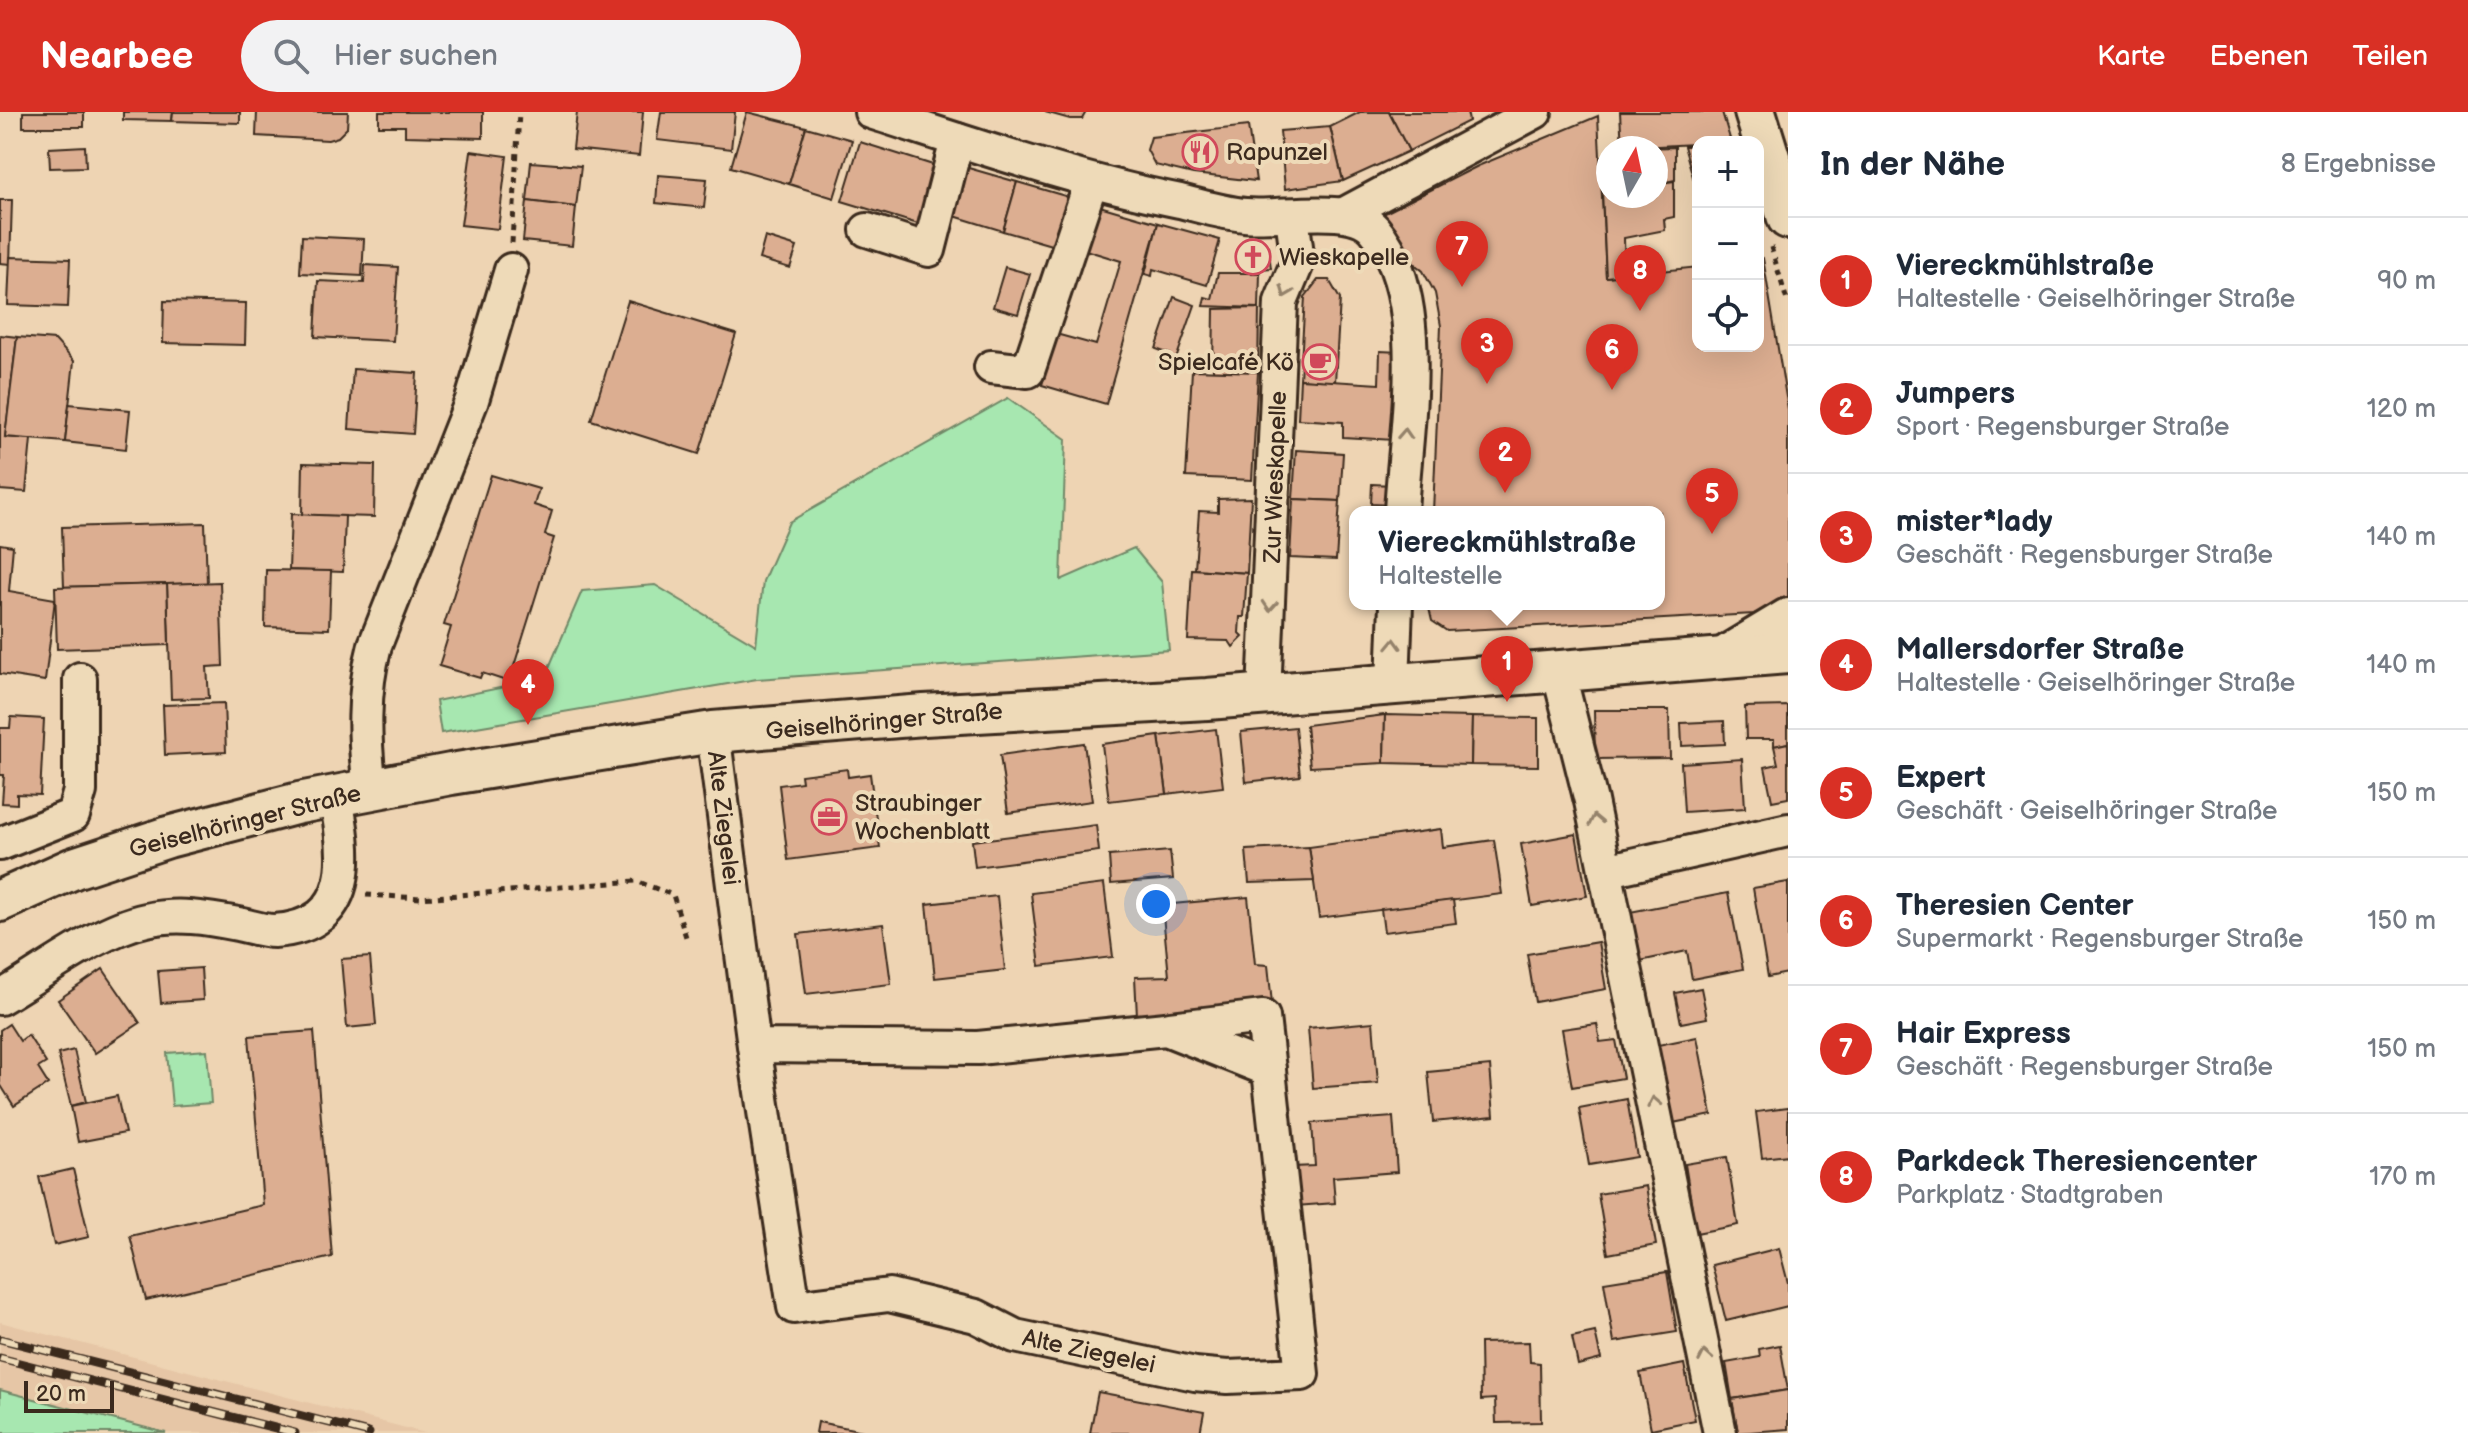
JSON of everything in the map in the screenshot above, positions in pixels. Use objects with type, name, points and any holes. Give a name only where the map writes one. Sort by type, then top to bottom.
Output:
[{"type":"main road","points":[[1755,112],[1779,230]]},
{"type":"main road","points":[[1723,659],[1788,619]]},
{"type":"main road","name":"Geiselhöringer Straße","points":[[0,901],[74,868],[168,837],[353,792],[713,732],[1264,694],[1788,653]]},
{"type":"street","points":[[871,112],[1091,182],[1241,215],[1292,217],[1346,213],[1500,120],[1535,112]]},
{"type":"street","points":[[867,230],[929,250],[957,140]]},
{"type":"street","points":[[991,367],[1028,371],[1091,182]]},
{"type":"street","points":[[1346,213],[1372,226],[1384,242],[1406,303],[1410,346],[1401,506]]},
{"type":"street","name":"Zur Wieskapelle","points":[[1264,694],[1281,302],[1298,261],[1292,217]]},
{"type":"street","points":[[0,998],[105,937],[145,920],[194,916],[272,931],[304,925],[327,910],[337,894],[363,728],[367,673],[375,645],[472,400],[511,270]]},
{"type":"street","points":[[1393,684],[1396,610]]},
{"type":"street","points":[[1558,670],[1605,871],[1720,1433]]},
{"type":"street","points":[[0,844],[73,815],[80,791],[80,679]]},
{"type":"street","name":"Alte Ziegelei","points":[[713,732],[754,1046],[794,1307],[889,1295],[976,1316],[1015,1336],[1195,1374],[1227,1377],[1302,1374],[1263,1017],[978,1048],[754,1046]]},
{"type":"street","points":[[1605,871],[1788,830]]},
{"type":"street","name":"Alte Ziegelei","points":[[1166,1029],[1269,1070]]},
{"type":"path","points":[[511,270],[519,112]]},
{"type":"path","points":[[1779,230],[1788,304]]},
{"type":"path","points":[[337,894],[421,898],[636,881],[673,895],[686,937]]},
{"type":"shaded area","points":[[0,1322],[425,1433],[166,1433],[0,1390]]},
{"type":"green space","points":[[1008,398],[1066,439],[1061,580],[1134,548],[1162,582],[1169,650],[757,679],[441,733],[436,701],[544,679],[582,591],[655,585],[756,645],[763,581],[789,522]]},
{"type":"green space","points":[[207,1050],[211,1103],[172,1106],[167,1053]]},
{"type":"green space","points":[[0,1390],[166,1433],[0,1433]]},
{"type":"building","points":[[23,112],[84,112],[84,127],[23,127]]},
{"type":"building","points":[[123,112],[173,112],[172,121],[123,120]]},
{"type":"building","points":[[173,112],[240,112],[240,123],[172,121]]},
{"type":"building","points":[[257,112],[348,112],[347,128],[338,137],[328,140],[256,136]]},
{"type":"building","points":[[379,112],[483,112],[483,138],[405,136],[405,126],[379,126]]},
{"type":"building","points":[[577,112],[643,112],[639,156],[573,149]]},
{"type":"building","points":[[661,112],[735,112],[731,149],[657,140]]},
{"type":"building","points":[[747,112],[806,127],[789,184],[731,167]]},
{"type":"building","points":[[1045,112],[1086,112],[1082,119],[1070,119]]},
{"type":"building","points":[[1360,112],[1389,112],[1409,151],[1343,181],[1330,127]]},
{"type":"building","points":[[1389,112],[1467,112],[1469,121],[1409,151]]},
{"type":"building","points":[[1620,112],[1722,112],[1729,136],[1692,136],[1692,144],[1668,145],[1668,136],[1621,136]]},
{"type":"building","points":[[1598,116],[1596,208],[1603,208],[1606,277],[1692,268],[1692,352],[1764,352],[1764,264],[1788,409],[1788,600],[1754,614],[1447,631],[1432,621],[1429,610],[1665,610],[1665,506],[1433,506],[1441,326],[1435,293],[1423,271],[1399,251],[1381,215],[1478,166]]},
{"type":"building","name":"Rapunzel","points":[[1248,126],[1256,181],[1193,174],[1155,165],[1147,150],[1151,137]]},
{"type":"building","points":[[806,127],[852,140],[834,198],[789,184]]},
{"type":"building","points":[[1330,127],[1343,181],[1285,189],[1280,131]]},
{"type":"building","points":[[860,142],[936,166],[918,224],[842,201]]},
{"type":"building","points":[[85,146],[86,167],[50,168],[49,148]]},
{"type":"building","points":[[1684,146],[1692,146],[1692,173]]},
{"type":"building","points":[[1668,147],[1675,147],[1675,180],[1668,181]]},
{"type":"building","points":[[471,151],[507,156],[498,229],[461,225]]},
{"type":"building","points":[[531,162],[581,166],[576,207],[527,201]]},
{"type":"building","points":[[965,167],[1017,182],[1003,231],[951,215]]},
{"type":"building","points":[[658,175],[707,179],[704,208],[656,203]]},
{"type":"building","points":[[1674,181],[1674,217],[1664,219],[1665,230],[1624,238],[1625,275],[1606,277],[1603,208],[1668,208],[1668,182]]},
{"type":"building","points":[[1017,182],[1079,200],[1065,249],[1003,231]]},
{"type":"building","points":[[0,200],[12,200],[10,264],[0,263]]},
{"type":"building","points":[[527,201],[576,207],[572,246],[523,241]]},
{"type":"building","points":[[1096,205],[1158,223],[1106,404],[1042,385],[1056,334],[1096,345],[1121,261],[1082,249]]},
{"type":"building","points":[[1158,223],[1220,240],[1207,285],[1153,269],[1152,276],[1145,274]]},
{"type":"building","points":[[302,236],[364,239],[362,276],[300,273]]},
{"type":"building","points":[[765,237],[797,247],[790,268],[759,259]]},
{"type":"building","name":"Wieskapelle","points":[[1268,246],[1271,268],[1247,270],[1236,263],[1237,256],[1245,248]]},
{"type":"building","points":[[10,257],[70,259],[68,307],[8,305]]},
{"type":"building","points":[[365,265],[398,267],[393,341],[315,337],[318,281],[364,283]]},
{"type":"building","points":[[1005,267],[1030,274],[1018,314],[993,307]]},
{"type":"building","points":[[1218,273],[1260,273],[1259,308],[1203,306],[1205,297],[1212,299]]},
{"type":"building","points":[[1318,280],[1329,280],[1340,299],[1335,382],[1300,379],[1305,297]]},
{"type":"building","points":[[1174,297],[1195,305],[1175,362],[1168,360],[1170,354],[1156,349]]},
{"type":"building","points":[[164,301],[246,303],[245,345],[163,343]]},
{"type":"building","points":[[628,301],[736,334],[699,454],[591,420]]},
{"type":"building","points":[[1259,308],[1258,372],[1213,372],[1214,309]]},
{"type":"building","points":[[0,335],[17,337],[5,437],[31,439],[26,492],[0,490]]},
{"type":"building","points":[[17,337],[55,340],[74,361],[65,442],[5,437]]},
{"type":"building","points":[[1380,351],[1399,352],[1394,440],[1343,437],[1343,422],[1298,419],[1300,379],[1379,384]]},
{"type":"building","points":[[353,369],[417,373],[413,434],[349,429]]},
{"type":"building","points":[[1192,370],[1258,372],[1252,480],[1186,477]]},
{"type":"building","points":[[69,404],[130,410],[126,449],[65,442]]},
{"type":"building","points":[[1296,450],[1343,453],[1340,501],[1293,499]]},
{"type":"building","points":[[303,463],[375,465],[374,517],[302,515]]},
{"type":"building","points":[[491,475],[539,489],[534,505],[552,511],[545,535],[554,538],[509,682],[482,673],[480,678],[439,666],[451,627],[444,625]]},
{"type":"building","points":[[1372,484],[1392,485],[1391,505],[1371,504]]},
{"type":"building","points":[[1251,498],[1247,573],[1195,569],[1199,511],[1218,512],[1218,499]]},
{"type":"building","points":[[1293,499],[1340,501],[1336,560],[1290,558]]},
{"type":"building","points":[[291,514],[345,516],[343,572],[289,570]]},
{"type":"building","points":[[205,523],[207,583],[64,587],[62,527]]},
{"type":"building","points":[[0,544],[13,546],[9,591],[55,599],[45,681],[0,674]]},
{"type":"building","points":[[1192,569],[1247,573],[1244,617],[1240,617],[1239,633],[1243,637],[1233,647],[1229,641],[1188,640]]},
{"type":"building","points":[[266,570],[331,571],[329,629],[265,627]]},
{"type":"building","points":[[220,582],[223,666],[207,667],[209,698],[171,699],[167,584]]},
{"type":"building","points":[[167,584],[169,645],[57,649],[55,587]]},
{"type":"building","points":[[224,703],[226,752],[165,755],[163,705]]},
{"type":"building","points":[[1788,706],[1788,743],[1774,746],[1774,739],[1746,739],[1745,707]]},
{"type":"building","points":[[1594,710],[1669,710],[1670,758],[1595,759]]},
{"type":"building","points":[[1385,715],[1384,763],[1310,767],[1306,725]]},
{"type":"building","points":[[1385,715],[1472,717],[1471,765],[1384,763]]},
{"type":"building","points":[[11,717],[44,719],[40,795],[17,794],[17,804],[2,803],[4,775],[0,775],[0,728],[10,728]]},
{"type":"building","points":[[1472,717],[1538,718],[1538,766],[1471,765]]},
{"type":"building","points":[[1724,721],[1725,744],[1682,746],[1681,723]]},
{"type":"building","points":[[1295,727],[1300,776],[1246,782],[1241,732]]},
{"type":"building","points":[[1216,729],[1223,787],[1167,794],[1159,736]]},
{"type":"building","points":[[1159,736],[1167,794],[1109,801],[1102,744]]},
{"type":"building","points":[[1084,743],[1092,801],[1008,813],[1000,755]]},
{"type":"building","points":[[1788,743],[1788,798],[1772,801],[1765,767],[1778,764],[1774,746]]},
{"type":"building","points":[[1742,759],[1745,808],[1684,812],[1681,763]]},
{"type":"building","name":"Straubinger Wochenblatt","points":[[847,769],[848,777],[870,774],[880,848],[788,860],[779,785],[802,782],[801,775]]},
{"type":"building","points":[[1096,825],[1099,851],[975,867],[972,841]]},
{"type":"building","points":[[1441,829],[1443,847],[1494,840],[1502,894],[1319,918],[1309,847]]},
{"type":"building","points":[[1576,834],[1587,896],[1532,906],[1521,844]]},
{"type":"building","points":[[1309,847],[1314,881],[1249,883],[1246,850]]},
{"type":"building","points":[[1170,851],[1173,879],[1111,884],[1109,856]]},
{"type":"building","points":[[1788,882],[1788,973],[1768,977],[1753,888]]},
{"type":"building","points":[[1104,884],[1113,957],[1040,966],[1031,893]]},
{"type":"building","points":[[1728,893],[1743,969],[1692,979],[1687,951],[1640,961],[1630,912]]},
{"type":"building","points":[[997,896],[1005,970],[935,978],[927,904]]},
{"type":"building","points":[[1248,897],[1255,964],[1268,965],[1272,1004],[1137,1016],[1135,977],[1169,976],[1162,905]]},
{"type":"building","points":[[1453,900],[1456,923],[1384,932],[1381,909]]},
{"type":"building","points":[[883,924],[891,984],[806,994],[798,934]]},
{"type":"building","points":[[1598,942],[1606,989],[1535,1002],[1527,954]]},
{"type":"building","points":[[370,957],[376,1025],[347,1028],[341,959]]},
{"type":"building","points":[[201,968],[203,1000],[161,1003],[158,971]]},
{"type":"building","points":[[103,969],[140,1023],[95,1053],[58,1000]]},
{"type":"building","points":[[1701,988],[1707,1018],[1681,1023],[1675,993]]},
{"type":"building","points":[[1373,1022],[1378,1083],[1313,1088],[1308,1028]]},
{"type":"building","points":[[9,1024],[20,1041],[28,1035],[46,1063],[38,1068],[48,1084],[14,1106],[0,1084],[0,1030]]},
{"type":"building","points":[[1597,1024],[1600,1042],[1616,1040],[1623,1078],[1572,1087],[1562,1029]]},
{"type":"building","points":[[314,1031],[332,1257],[146,1300],[130,1236],[263,1205],[249,1036]]},
{"type":"building","points":[[1697,1037],[1712,1115],[1673,1123],[1658,1045]]},
{"type":"building","points":[[74,1050],[86,1102],[71,1106],[58,1054]]},
{"type":"building","points":[[1490,1066],[1494,1116],[1433,1122],[1428,1072]]},
{"type":"building","points":[[117,1096],[125,1133],[78,1142],[71,1106]]},
{"type":"building","points":[[1627,1099],[1637,1157],[1589,1165],[1579,1108]]},
{"type":"building","points":[[1788,1108],[1788,1155],[1762,1158],[1756,1112]]},
{"type":"building","points":[[1393,1117],[1397,1172],[1333,1177],[1335,1203],[1296,1206],[1293,1167],[1315,1166],[1312,1123]]},
{"type":"building","points":[[1727,1157],[1738,1225],[1696,1233],[1685,1164]]},
{"type":"building","points":[[73,1169],[89,1237],[54,1245],[39,1177]]},
{"type":"building","points":[[1646,1186],[1656,1245],[1608,1254],[1598,1194]]},
{"type":"building","points":[[1779,1248],[1788,1283],[1788,1306],[1726,1321],[1712,1265]]},
{"type":"building","points":[[1667,1272],[1677,1332],[1614,1342],[1604,1282]]},
{"type":"building","points":[[1595,1332],[1601,1359],[1578,1365],[1572,1337]]},
{"type":"building","points":[[1529,1342],[1530,1362],[1540,1363],[1541,1422],[1496,1423],[1495,1399],[1481,1400],[1480,1343]]},
{"type":"building","points":[[1780,1345],[1788,1390],[1732,1399],[1726,1363],[1760,1357],[1759,1349]]},
{"type":"building","points":[[1684,1364],[1695,1420],[1651,1429],[1640,1373]]},
{"type":"building","points":[[1788,1390],[1788,1429],[1738,1433],[1732,1399]]},
{"type":"building","points":[[1098,1392],[1204,1412],[1200,1433],[1090,1433]]},
{"type":"building","points":[[818,1422],[873,1433],[816,1433]]},
{"type":"railway","points":[[0,1339],[369,1433]]},
{"type":"railway","points":[[0,1358],[295,1433]]},
{"type":"place","name":"Rapunzel","points":[[1200,152]]},
{"type":"place","name":"Wieskapelle","points":[[1253,257]]},
{"type":"place","name":"Hair Express","points":[[1462,287]]},
{"type":"place","name":"Parkdeck Theresiencenter","points":[[1640,311]]},
{"type":"place","name":"Spielcafé Kö","points":[[1320,362]]},
{"type":"place","name":"mister*lady","points":[[1487,384]]},
{"type":"place","name":"Theresien Center","points":[[1612,390]]},
{"type":"place","name":"Jumpers","points":[[1505,493]]},
{"type":"place","name":"Expert","points":[[1712,534]]},
{"type":"place","name":"Viereckmühlstraße","points":[[1507,702]]},
{"type":"place","name":"Mallersdorfer Straße","points":[[528,725]]},
{"type":"place","name":"Straubinger Wochenblatt","points":[[829,817]]}]
